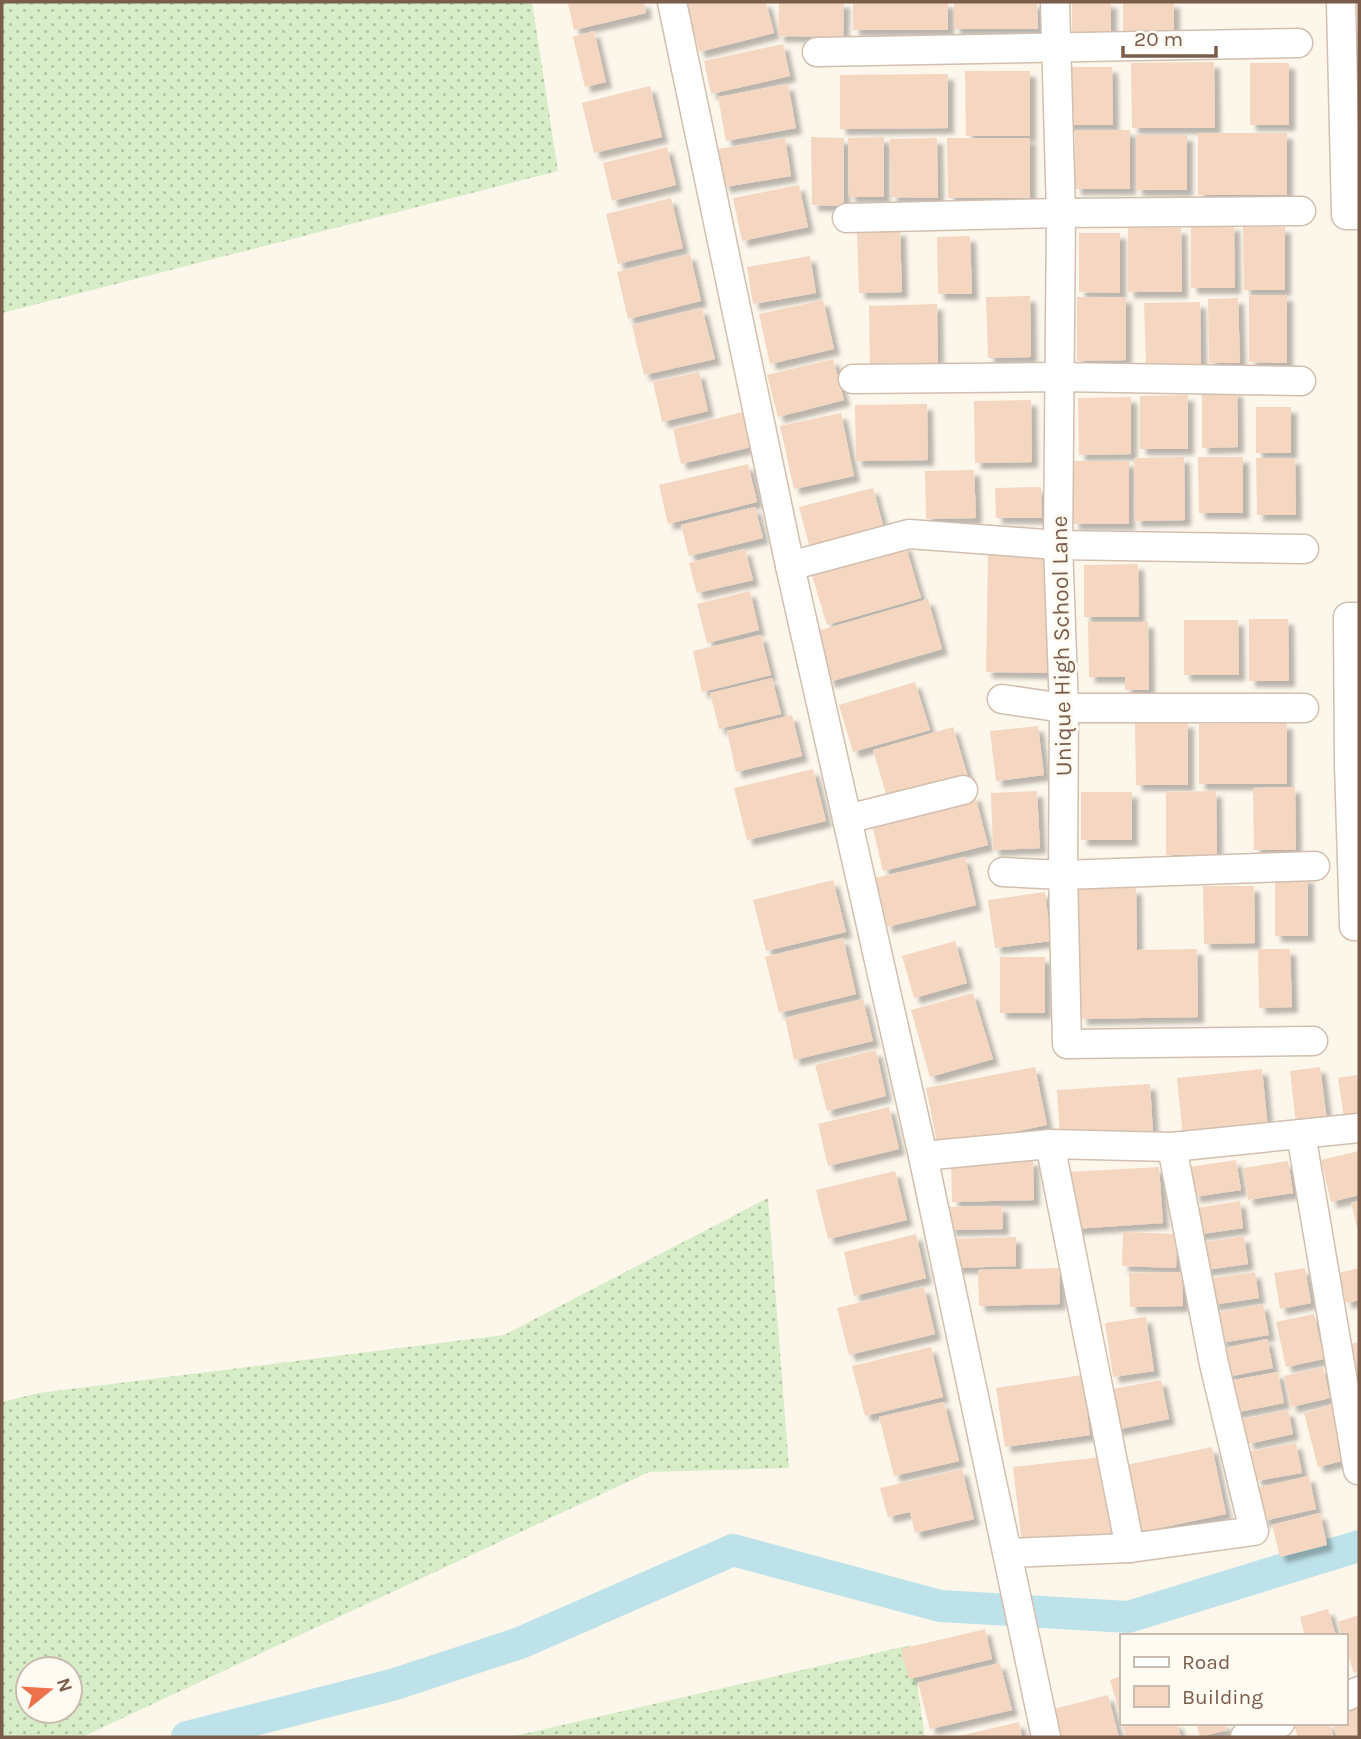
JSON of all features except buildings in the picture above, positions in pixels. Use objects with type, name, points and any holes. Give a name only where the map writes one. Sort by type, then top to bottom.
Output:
[{"type":"street","points":[[672,2],[790,566],[923,1156],[1046,1737]]},
{"type":"street","name":"Unique High School Lane","points":[[1055,2],[1061,213],[1058,545],[1064,708],[1063,875],[1067,1044],[1313,1041]]},
{"type":"street","points":[[1341,2],[1351,71],[1346,215],[1359,215]]},
{"type":"street","points":[[817,52],[1298,43]]},
{"type":"street","points":[[847,218],[1301,211]]},
{"type":"street","points":[[853,379],[1059,377],[1301,381]]},
{"type":"street","points":[[790,566],[909,534],[1058,545],[1304,549]]},
{"type":"street","points":[[1359,617],[1348,617],[1354,764],[1354,926],[1359,926]]},
{"type":"street","points":[[1002,699],[1064,708],[1304,708]]},
{"type":"street","points":[[847,820],[963,790]]},
{"type":"street","points":[[1003,872],[1063,875],[1315,866]]},
{"type":"street","points":[[923,1156],[1050,1144],[1172,1147],[1359,1128]]},
{"type":"street","points":[[1301,1134],[1358,1471]]},
{"type":"street","points":[[1050,1144],[1130,1548]]},
{"type":"street","points":[[1008,1553],[1130,1548],[1254,1531],[1214,1364],[1172,1147]]},
{"type":"street","points":[[1245,1737],[1275,1725]]},
{"type":"green space","points":[[2,2],[532,2],[558,171],[2,313]]},
{"type":"green space","points":[[768,1198],[789,1468],[649,1472],[82,1737],[2,1737],[2,1402],[39,1393],[504,1335]]},
{"type":"green space","points":[[911,1645],[925,1737],[510,1737]]},
{"type":"waterway","points":[[187,1737],[392,1685],[520,1643],[733,1550],[940,1606],[1128,1617],[1359,1546]]}]
